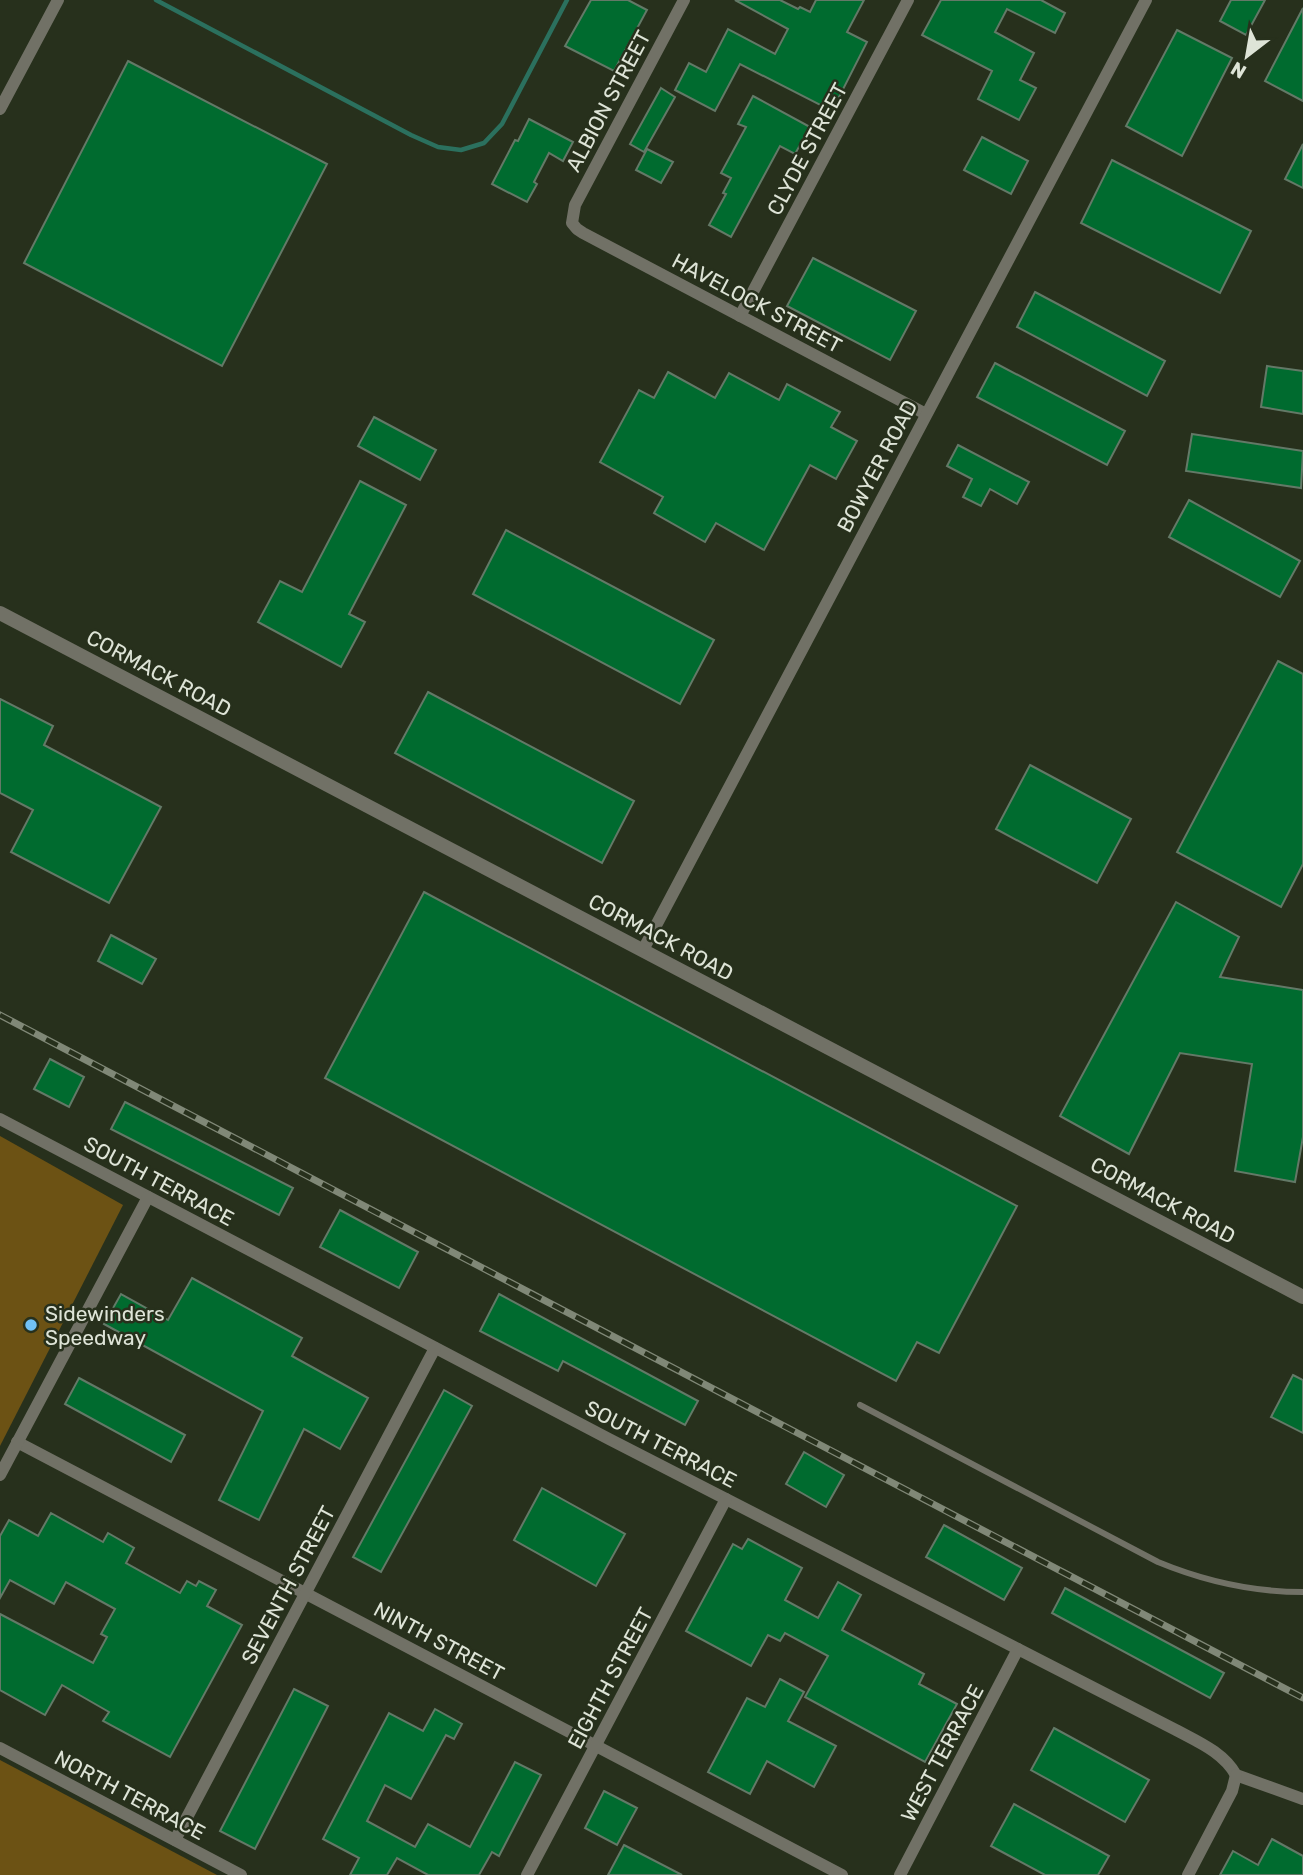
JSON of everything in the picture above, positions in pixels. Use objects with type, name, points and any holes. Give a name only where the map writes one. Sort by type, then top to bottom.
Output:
[{"type":"street","points":[[0,109],[58,0]]},
{"type":"street","name":"ALBION STREET","points":[[572,223],[575,205],[684,0]]},
{"type":"street","name":"CLYDE STREET","points":[[740,316],[908,0]]},
{"type":"street","name":"BOWYER ROAD","points":[[642,950],[1146,0]]},
{"type":"street","name":"HAVELOCK STREET","points":[[572,223],[583,233],[926,414]]},
{"type":"street","name":"CORMACK ROAD","points":[[0,613],[1303,1297]]},
{"type":"street","name":"SOUTH TERRACE","points":[[0,1119],[1213,1751],[1229,1762],[1236,1775],[1303,1799]]},
{"type":"street","points":[[0,1475],[148,1197]]},
{"type":"street","name":"SEVENTH STREET","points":[[175,1840],[435,1348]]},
{"type":"street","name":"NINTH STREET","points":[[17,1442],[842,1875]]},
{"type":"street","name":"EIGHTH STREET","points":[[527,1875],[726,1499]]},
{"type":"street","name":"WEST TERRACE","points":[[900,1875],[1018,1649]]},
{"type":"street","name":"NORTH TERRACE","points":[[0,1748],[241,1875]]},
{"type":"street","points":[[1188,1875],[1232,1791],[1236,1775]]},
{"type":"lane","points":[[860,1405],[1158,1562],[1193,1575],[1263,1591],[1303,1592]]},
{"type":"shaded area","name":"Sidewinders Speedway","points":[[0,1136],[123,1205],[0,1446]]},
{"type":"shaded area","points":[[0,1760],[217,1875],[0,1875]]},
{"type":"building","points":[[591,0],[628,0],[647,10],[614,71],[565,46]]},
{"type":"building","points":[[735,0],[780,0],[810,12],[816,0],[864,0],[847,32],[867,42],[832,111],[740,64],[715,111],[675,90],[689,63],[706,72],[728,29],[775,54],[788,29]]},
{"type":"building","points":[[941,0],[1041,0],[1065,13],[1055,33],[1007,9],[995,32],[1034,53],[1020,80],[1036,88],[1019,120],[978,99],[992,71],[922,35]]},
{"type":"building","points":[[1231,0],[1265,0],[1246,35],[1220,21]]},
{"type":"building","points":[[1303,8],[1303,101],[1265,81]]},
{"type":"building","points":[[1177,30],[1232,58],[1182,156],[1126,126]]},
{"type":"building","points":[[128,61],[327,164],[222,366],[24,263]]},
{"type":"building","points":[[661,88],[675,97],[644,152],[630,144]]},
{"type":"building","points":[[753,96],[810,127],[795,154],[780,146],[731,237],[709,225],[726,194],[723,193],[731,178],[721,173],[746,127],[738,124]]},
{"type":"building","points":[[529,119],[573,142],[563,161],[549,153],[527,202],[492,184]]},
{"type":"building","points":[[982,137],[1028,161],[1011,194],[964,170]]},
{"type":"building","points":[[1303,144],[1303,188],[1285,179]]},
{"type":"building","points":[[647,149],[673,162],[661,183],[636,170]]},
{"type":"building","points":[[1112,160],[1251,231],[1220,293],[1081,223]]},
{"type":"building","points":[[813,258],[916,311],[890,360],[787,306]]},
{"type":"building","points":[[1035,292],[1165,361],[1147,396],[1017,327]]},
{"type":"building","points":[[995,363],[1125,431],[1107,465],[977,397]]},
{"type":"building","points":[[1267,366],[1303,371],[1303,414],[1261,407]]},
{"type":"building","points":[[668,372],[715,398],[729,373],[779,400],[787,384],[840,412],[831,427],[857,441],[836,479],[810,465],[764,550],[716,523],[705,542],[654,513],[663,497],[600,462],[639,390],[654,398]]},
{"type":"building","points":[[374,417],[436,450],[420,480],[358,446]]},
{"type":"building","points":[[1192,434],[1303,451],[1301,488],[1186,471]]},
{"type":"building","points":[[958,445],[1029,482],[1017,504],[990,489],[981,506],[963,497],[972,479],[947,466]]},
{"type":"building","points":[[360,481],[406,505],[349,614],[365,622],[341,667],[258,622],[280,581],[302,592]]},
{"type":"building","points":[[1189,500],[1300,561],[1280,597],[1169,537]]},
{"type":"building","points":[[506,530],[714,640],[680,704],[473,594]]},
{"type":"building","points":[[1278,661],[1303,674],[1303,864],[1281,907],[1177,852]]},
{"type":"building","points":[[428,692],[634,801],[602,863],[395,753]]},
{"type":"building","points":[[0,699],[53,726],[44,745],[161,807],[109,903],[11,852],[33,810],[0,793]]},
{"type":"building","points":[[1030,765],[1131,819],[1097,883],[996,829]]},
{"type":"building","points":[[424,892],[1017,1206],[939,1353],[917,1342],[896,1381],[325,1078]]},
{"type":"building","points":[[1176,902],[1239,937],[1220,977],[1303,990],[1303,1137],[1295,1182],[1235,1171],[1252,1064],[1180,1053],[1129,1154],[1060,1116]]},
{"type":"building","points":[[111,935],[156,959],[142,984],[98,961]]},
{"type":"building","points":[[50,1059],[84,1077],[69,1107],[34,1089]]},
{"type":"building","points":[[125,1102],[293,1188],[279,1215],[111,1129]]},
{"type":"building","points":[[340,1210],[418,1252],[399,1288],[320,1247]]},
{"type":"building","points":[[192,1278],[302,1338],[292,1356],[368,1398],[340,1449],[304,1429],[259,1520],[219,1500],[263,1411],[104,1324],[121,1294],[168,1320]]},
{"type":"building","points":[[499,1294],[698,1401],[685,1425],[563,1361],[558,1371],[480,1331]]},
{"type":"building","points":[[1293,1375],[1303,1380],[1303,1433],[1271,1417]]},
{"type":"building","points":[[79,1378],[185,1435],[171,1462],[65,1404]]},
{"type":"building","points":[[444,1390],[472,1406],[381,1572],[353,1557]]},
{"type":"building","points":[[804,1452],[844,1475],[826,1507],[786,1484]]},
{"type":"building","points":[[542,1488],[625,1534],[596,1586],[514,1540]]},
{"type":"building","points":[[51,1513],[103,1542],[108,1533],[134,1548],[126,1563],[180,1593],[187,1581],[196,1586],[199,1581],[216,1590],[207,1606],[242,1625],[170,1757],[103,1721],[109,1712],[62,1685],[45,1715],[0,1690],[0,1614],[93,1663],[107,1637],[101,1634],[115,1609],[66,1582],[54,1604],[10,1580],[0,1598],[0,1536],[9,1520],[38,1536]]},
{"type":"building","points":[[944,1525],[1022,1568],[1004,1600],[926,1557]]},
{"type":"building","points":[[748,1539],[802,1568],[785,1600],[818,1618],[838,1582],[861,1595],[842,1630],[924,1674],[919,1684],[957,1704],[925,1762],[805,1697],[828,1656],[785,1633],[780,1641],[768,1635],[751,1666],[686,1631],[733,1544],[742,1549]]},
{"type":"building","points":[[1065,1588],[1224,1673],[1210,1698],[1052,1613]]},
{"type":"building","points":[[780,1679],[804,1692],[788,1721],[836,1746],[814,1787],[767,1761],[750,1794],[708,1772],[747,1698],[765,1707]]},
{"type":"building","points":[[294,1689],[328,1706],[255,1849],[220,1831]]},
{"type":"building","points":[[435,1709],[462,1724],[454,1739],[446,1735],[411,1799],[385,1785],[367,1821],[415,1847],[428,1824],[470,1847],[515,1762],[541,1775],[499,1856],[492,1852],[479,1875],[428,1875],[397,1858],[387,1875],[350,1875],[359,1858],[323,1839],[389,1713],[423,1731]]},
{"type":"building","points":[[1054,1728],[1149,1780],[1125,1822],[1031,1770]]},
{"type":"building","points":[[604,1791],[637,1808],[617,1845],[585,1828]]},
{"type":"building","points":[[1014,1804],[1109,1856],[1098,1875],[1045,1875],[991,1846]]},
{"type":"building","points":[[1272,1839],[1303,1856],[1303,1875],[1220,1875],[1233,1851],[1258,1865]]},
{"type":"building","points":[[624,1845],[682,1875],[608,1875]]},
{"type":"waterway","points":[[156,0],[411,135],[438,147],[461,150],[484,143],[502,124],[567,0]]},
{"type":"railway","points":[[0,1015],[1303,1698]]},
{"type":"place","name":"Sidewinders Speedway","points":[[31,1325]]}]
